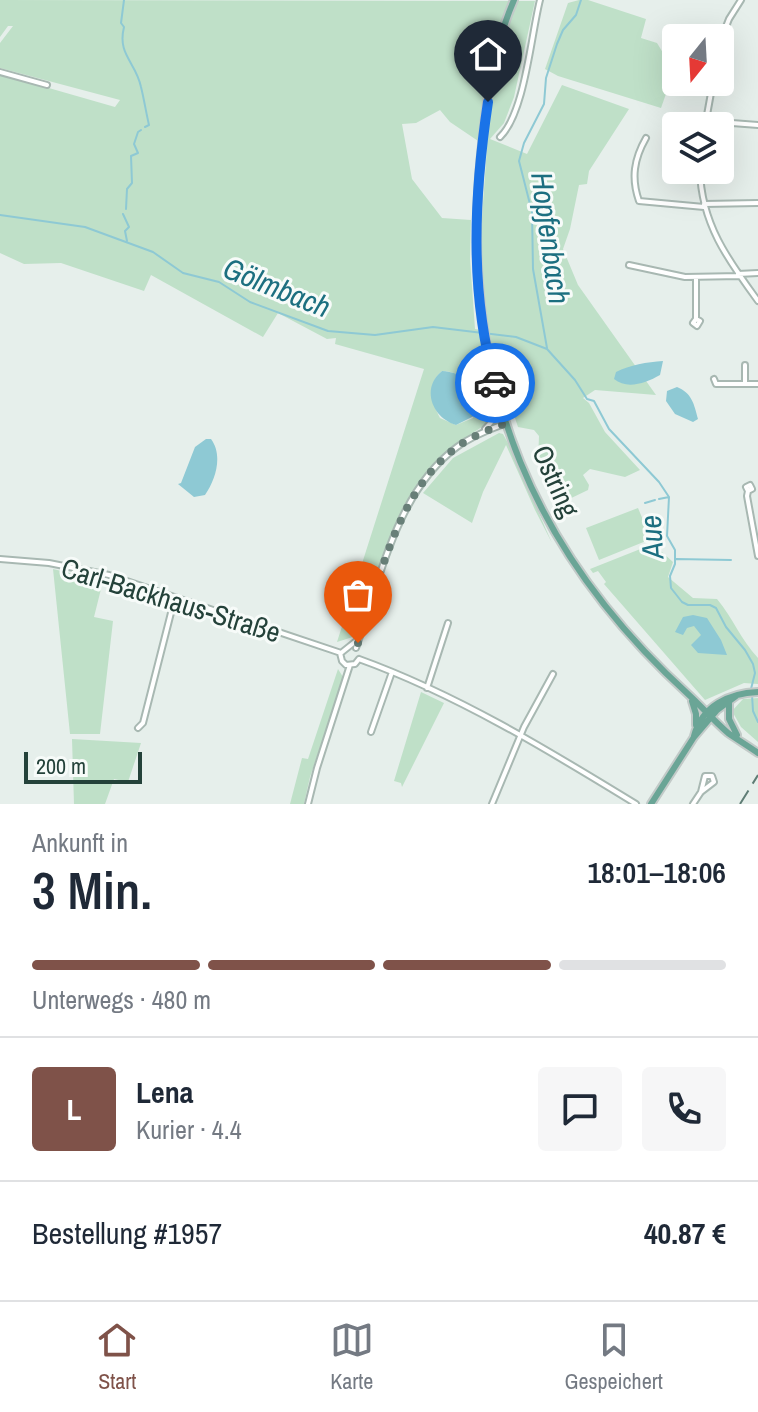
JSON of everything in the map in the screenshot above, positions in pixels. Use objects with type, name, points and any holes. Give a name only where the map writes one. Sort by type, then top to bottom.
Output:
[{"type":"main road","name":"Ostring","points":[[514,0],[495,58],[481,151],[476,248],[483,335],[502,410],[533,492],[576,569],[630,638],[691,697],[758,753]]},
{"type":"main road","points":[[651,804],[709,713],[720,701],[758,692]]},
{"type":"main road","points":[[709,713],[736,696]]},
{"type":"main road","points":[[691,697],[696,714],[696,733]]},
{"type":"main road","points":[[729,701],[729,719],[738,737]]},
{"type":"main road","name":"Ostring","points":[[709,713],[725,730],[738,737]]},
{"type":"main road","points":[[696,733],[714,728],[725,730]]},
{"type":"street","points":[[500,137],[517,106],[540,0]]},
{"type":"street","points":[[727,24],[741,0]]},
{"type":"street","points":[[0,72],[47,85]]},
{"type":"street","points":[[734,124],[758,125]]},
{"type":"street","points":[[646,138],[634,168],[639,201],[704,206],[758,203]]},
{"type":"street","points":[[702,184],[704,206],[715,238],[758,301]]},
{"type":"street","points":[[629,265],[670,275],[696,277],[758,273]]},
{"type":"street","points":[[696,277],[696,319]]},
{"type":"street","points":[[745,365],[745,384]]},
{"type":"street","points":[[714,379],[716,384],[758,384]]},
{"type":"street","points":[[480,433],[502,410]]},
{"type":"street","points":[[494,421],[507,423]]},
{"type":"street","points":[[354,647],[408,507],[441,460],[480,433],[507,423]]},
{"type":"street","points":[[748,491],[758,556]]},
{"type":"street","name":"Carl-Backhaus-Straße","points":[[0,559],[86,570],[341,653]]},
{"type":"street","points":[[138,728],[143,723],[175,597]]},
{"type":"street","points":[[427,688],[448,623]]},
{"type":"street","points":[[348,665],[342,661],[341,653],[344,648],[354,647]]},
{"type":"street","points":[[354,647],[359,659],[427,688],[520,736],[636,804]]},
{"type":"street","points":[[310,802],[348,665],[359,659]]},
{"type":"street","points":[[371,732],[392,672]]},
{"type":"street","points":[[492,804],[520,736],[553,674]]},
{"type":"street","points":[[693,804],[701,792]]},
{"type":"green space","points":[[0,0],[535,1],[514,97],[504,123],[490,139],[527,154],[562,85],[629,109],[589,171],[587,184],[579,185],[563,249],[578,285],[656,395],[595,390],[583,398],[605,432],[640,470],[625,477],[590,469],[583,475],[589,485],[588,490],[563,502],[554,501],[538,462],[539,436],[534,430],[518,427],[500,373],[483,361],[495,411],[493,419],[445,453],[423,478],[388,543],[356,636],[337,642],[424,369],[335,344],[336,338],[327,339],[278,313],[263,337],[151,275],[144,291],[61,263],[24,264],[0,253],[0,74],[115,107],[120,100],[0,68],[0,43],[13,26],[8,26],[0,37]],"holes":[[[440,110],[450,122],[487,147],[481,231],[482,283],[488,331],[475,329],[470,259],[471,220],[442,218],[412,179],[402,124],[416,123]],[[442,371],[461,376],[473,390],[479,402],[473,418],[456,425],[440,418],[432,387]]]},
{"type":"green space","points":[[588,0],[646,19],[641,38],[657,43],[662,51],[662,96],[665,96],[661,108],[558,76],[545,69],[568,3]]},
{"type":"green space","points":[[499,433],[508,443],[552,543],[506,445],[472,523],[423,493],[453,458]]},
{"type":"green space","points":[[638,508],[651,539],[599,560],[586,528]]},
{"type":"green space","points":[[653,544],[673,562],[668,577],[693,598],[717,599],[723,606],[758,658],[758,684],[744,683],[705,700],[604,584],[606,582],[598,571],[593,573],[590,569]]},
{"type":"green space","points":[[53,569],[103,581],[94,617],[113,621],[100,734],[70,734]]},
{"type":"green space","points":[[338,669],[343,677],[342,682],[304,804],[290,804],[302,758],[308,759]]},
{"type":"green space","points":[[421,692],[444,703],[402,787],[401,783],[394,781]]},
{"type":"green space","points":[[758,698],[758,742],[741,727],[732,711],[743,699]]},
{"type":"green space","points":[[72,739],[141,743],[128,782],[114,779],[105,804],[74,804]]},
{"type":"water","points":[[663,361],[660,375],[649,381],[631,385],[614,379],[616,372],[627,367]]},
{"type":"water","points":[[442,371],[465,378],[471,384],[478,397],[478,414],[456,425],[441,416],[432,402],[431,394],[435,378]]},
{"type":"water","points":[[677,387],[692,400],[698,419],[693,422],[675,414],[666,401],[667,391]]},
{"type":"water","points":[[211,439],[215,445],[217,467],[205,495],[194,497],[178,484],[195,447]]},
{"type":"water","points":[[693,615],[707,618],[727,655],[698,653],[691,645],[701,635],[694,626],[687,628],[683,635],[675,632],[683,617]]},
{"type":"waterway","points":[[124,0],[121,23],[124,27],[123,45],[139,78],[149,125],[145,127]]},
{"type":"waterway","name":"Hopfenbach","points":[[547,348],[533,269],[532,212],[519,161],[524,143],[544,104],[546,78],[557,44],[563,30],[576,15],[581,0]]},
{"type":"waterway","points":[[126,209],[127,189],[132,183],[131,156],[138,153],[134,144],[141,130]]},
{"type":"waterway","points":[[123,214],[129,227],[125,231],[127,241]]},
{"type":"waterway","name":"Gölmbach","points":[[0,215],[85,227],[153,252],[183,273],[219,282],[250,302],[328,331],[375,335],[433,327],[516,337],[547,349],[575,380],[587,399],[594,401],[609,429],[659,482],[669,497],[667,536],[675,550],[671,588],[688,605],[716,608],[753,664],[755,673],[751,689]]},
{"type":"waterway","points":[[659,499],[669,497]]},
{"type":"waterway","points":[[645,503],[655,500]]},
{"type":"waterway","points":[[676,559],[731,560]]},
{"type":"waterway","name":"Aue","points":[[752,695],[753,711],[758,722]]},
{"type":"railway","points":[[740,804],[758,775]]},
{"type":"way so far","points":[[358,643],[395,535],[418,490],[441,460],[454,449],[480,433],[507,423],[495,383]]},
{"type":"route","points":[[488,102],[481,151],[477,263],[483,335],[495,383]]}]
